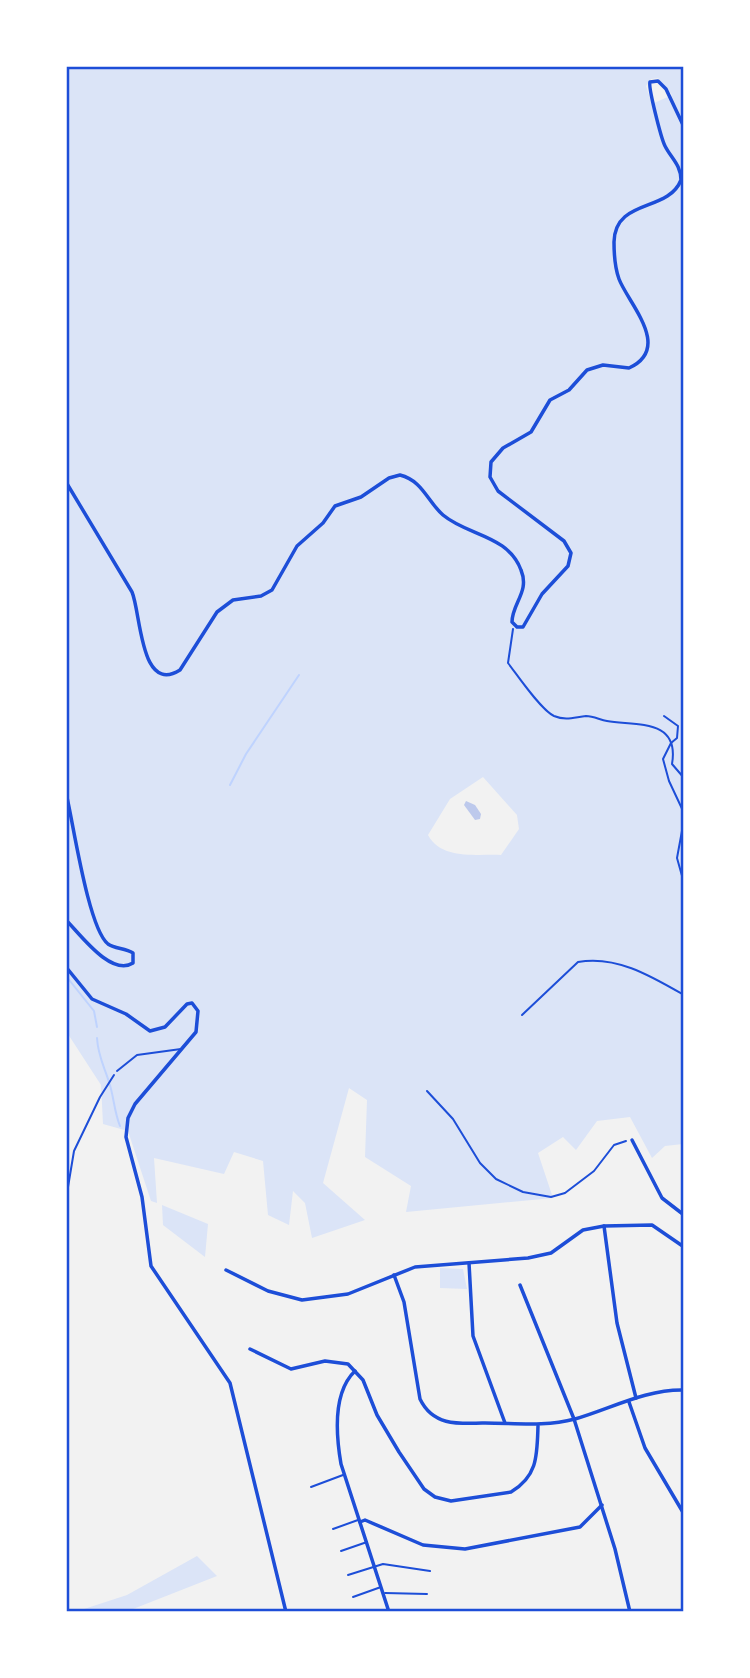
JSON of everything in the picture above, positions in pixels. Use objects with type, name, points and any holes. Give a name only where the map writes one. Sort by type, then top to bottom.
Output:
[{"type":"street","points":[[66,482],[132,592],[139,610],[147,660],[156,671],[165,675],[180,670],[217,612],[228,602],[265,595],[272,590],[297,546],[339,503],[361,497],[395,476],[413,480],[445,516],[490,538],[514,558],[521,570],[524,588],[513,615],[514,625],[520,628],[528,622],[538,598],[568,566],[571,553],[564,541],[498,491],[490,477],[491,462],[503,447],[531,432],[547,404],[569,390],[587,370],[603,365],[629,368],[642,358],[646,342],[643,319],[618,278],[615,232],[628,213],[670,195],[681,180],[680,170],[662,139],[657,110],[649,92],[650,82],[658,81],[665,86],[684,127]]},
{"type":"street","points":[[66,793],[83,875],[99,929],[109,945],[133,953],[133,962],[125,966],[106,958],[66,920]]},
{"type":"street","points":[[66,967],[92,999],[121,1011],[150,1031],[165,1027],[181,1007],[192,1003],[198,1011],[198,1028],[135,1104],[127,1124],[127,1145],[142,1197],[151,1266],[230,1383],[286,1612]]},
{"type":"street","points":[[632,1140],[662,1198],[684,1215]]},
{"type":"street","points":[[226,1270],[268,1291],[302,1300],[348,1294],[415,1267],[551,1253],[583,1230],[604,1226],[652,1225],[684,1247]]},
{"type":"street","points":[[604,1226],[617,1323],[636,1398]]},
{"type":"street","points":[[469,1263],[473,1336],[505,1423]]},
{"type":"street","points":[[394,1275],[404,1302],[418,1394],[423,1406],[434,1417],[447,1422],[538,1426],[574,1419],[659,1391],[684,1390]]},
{"type":"street","points":[[520,1285],[574,1419],[602,1505],[630,1612]]},
{"type":"street","points":[[250,1349],[291,1369],[336,1361],[355,1371],[363,1380],[377,1415],[424,1489],[443,1500],[511,1492],[521,1486],[533,1473],[538,1426]]},
{"type":"street","points":[[355,1371],[348,1377],[339,1405],[338,1442],[345,1474],[389,1612]]},
{"type":"street","points":[[629,1402],[645,1448],[684,1514]]},
{"type":"street","points":[[360,1521],[365,1520],[434,1548],[465,1549],[580,1527],[602,1505]]},
{"type":"lane","points":[[117,1072],[137,1055],[182,1049]]},
{"type":"lane","points":[[311,1487],[345,1474]]},
{"type":"lane","points":[[333,1530],[360,1521]]},
{"type":"lane","points":[[341,1551],[367,1542]]},
{"type":"lane","points":[[348,1575],[375,1565],[430,1571]]},
{"type":"lane","points":[[353,1597],[382,1587]]},
{"type":"lane","points":[[384,1593],[427,1594]]},
{"type":"path","points":[[514,625],[508,663],[552,716],[567,720],[589,716],[607,721],[648,723],[658,728],[671,743],[674,751],[671,764],[684,778]]},
{"type":"path","points":[[663,716],[678,726],[677,738],[671,743],[663,759],[668,781],[684,813]]},
{"type":"path","points":[[684,820],[677,859],[684,883]]},
{"type":"path","points":[[522,1015],[578,962],[589,960],[615,962],[684,995]]},
{"type":"path","points":[[66,1199],[74,1151],[100,1097],[117,1072]]},
{"type":"path","points":[[427,1091],[453,1119],[475,1158],[496,1179],[523,1192],[554,1197],[569,1191],[594,1171],[614,1145],[632,1140]]},
{"type":"shaded area","points":[[66,67],[683,67],[683,1144],[665,1146],[652,1158],[630,1117],[597,1121],[576,1150],[563,1137],[538,1153],[553,1198],[406,1212],[411,1186],[365,1157],[367,1100],[349,1088],[323,1183],[365,1220],[312,1238],[305,1203],[293,1191],[289,1225],[268,1215],[263,1161],[234,1152],[224,1174],[154,1158],[157,1203],[151,1201],[128,1131],[103,1124],[101,1085],[66,1031]],"holes":[[[658,78],[672,95],[652,104],[646,86],[651,79]],[[483,777],[517,815],[519,829],[501,855],[460,854],[442,849],[428,835],[450,799]]]},
{"type":"shaded area","points":[[162,1205],[208,1224],[205,1257],[163,1225]]},
{"type":"shaded area","points":[[440,1268],[463,1269],[467,1289],[440,1288]]},
{"type":"shaded area","points":[[197,1556],[217,1576],[128,1611],[78,1611],[127,1595]]},
{"type":"building","points":[[466,801],[475,805],[481,814],[480,819],[475,820],[464,805]]},
{"type":"waterway","points":[[230,785],[246,754],[299,675]]},
{"type":"waterway","points":[[66,976],[94,1011],[97,1027]]},
{"type":"waterway","points":[[97,1038],[120,1126]]}]
